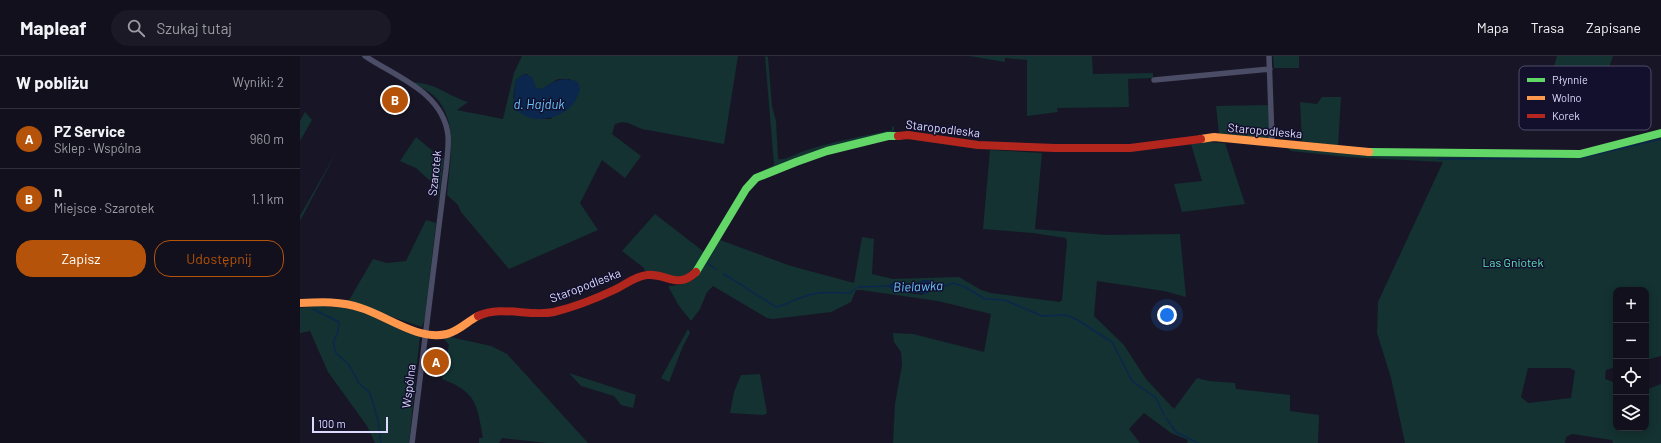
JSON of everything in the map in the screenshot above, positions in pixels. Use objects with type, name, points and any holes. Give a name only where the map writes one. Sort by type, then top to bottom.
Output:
[{"type":"street","name":"Szarotek","points":[[364,56],[428,96],[438,108],[448,136],[446,169],[426,333]]},
{"type":"street","points":[[1269,56],[1272,141]]},
{"type":"street","points":[[1154,80],[1212,73],[1270,69]]},
{"type":"street","name":"Staropodleska","points":[[300,303],[315,302],[351,305],[426,333],[440,335],[452,333],[476,316],[489,312],[530,313],[553,311],[616,289],[644,275],[651,275],[673,282],[688,279],[699,269],[746,189],[756,178],[821,153],[888,136],[908,135],[978,145],[1055,148],[1130,148],[1214,137],[1272,141],[1374,154],[1580,154],[1661,133]]},
{"type":"street","name":"Wspólna","points":[[412,443],[426,333]]},
{"type":"green space","points":[[522,56],[738,56],[724,144],[642,129],[628,123],[622,122],[615,124],[612,134],[641,156],[625,178],[602,160],[580,203],[598,230],[509,269],[461,212],[458,205],[447,195],[451,158],[448,120],[444,109],[435,96],[412,82],[435,87],[468,102],[457,110],[503,119],[514,73]],"holes":[[[524,74],[527,74],[536,88],[542,89],[558,79],[571,79],[551,119],[536,119],[513,98],[516,80]]]},
{"type":"green space","points":[[765,56],[768,57],[772,106],[776,121],[778,159],[789,158],[804,151],[828,144],[892,130],[892,126],[894,127],[894,131],[750,177],[774,165]]},
{"type":"green space","points":[[969,56],[1092,56],[1093,74],[1153,73],[1153,78],[1128,79],[1129,107],[1057,108],[1058,112],[1027,116],[1027,60],[1005,58],[1005,62]]},
{"type":"green space","points":[[1273,56],[1299,56],[1299,68],[1274,68]]},
{"type":"green space","points":[[1557,56],[1613,56],[1610,66],[1554,66]]},
{"type":"green space","points":[[1322,97],[1341,97],[1338,146],[1302,141],[1300,102],[1317,104]]},
{"type":"green space","points":[[1270,105],[1270,139],[1219,134],[1216,106]]},
{"type":"green space","points":[[305,112],[312,120],[300,141],[300,121]]},
{"type":"green space","points":[[416,137],[441,158],[444,158],[436,219],[439,189],[416,168],[400,161]]},
{"type":"green space","name":"Las Gniotek","points":[[1661,138],[1661,356],[1649,359],[1649,287],[1613,287],[1613,368],[1606,370],[1605,379],[1613,382],[1613,431],[1649,431],[1649,389],[1661,384],[1661,443],[1613,443],[1612,440],[1572,434],[1566,437],[1565,443],[1405,443],[1391,378],[1377,333],[1378,302],[1443,162],[1347,157],[1291,151],[1285,146],[1582,156]],"holes":[[[1528,368],[1570,368],[1575,371],[1571,398],[1528,403],[1521,397]]]},
{"type":"green space","points":[[1209,142],[1225,143],[1245,204],[1182,212],[1174,184],[1202,181],[1191,144]]},
{"type":"green space","points":[[338,149],[300,221],[300,216]]},
{"type":"green space","points":[[990,150],[1042,153],[1035,229],[1106,235],[1180,234],[1186,297],[1164,291],[1097,281],[1094,316],[1124,345],[1146,379],[1174,409],[1197,378],[1209,381],[1235,383],[1236,389],[1290,395],[1290,411],[1319,415],[1318,443],[1187,443],[1188,440],[1171,433],[1144,413],[1129,429],[1140,443],[893,443],[895,404],[902,365],[901,352],[894,342],[893,333],[913,334],[984,352],[991,314],[938,301],[856,290],[851,302],[831,312],[773,319],[767,318],[713,286],[707,292],[700,309],[691,321],[679,306],[669,288],[669,286],[680,284],[695,277],[705,265],[720,240],[791,266],[854,283],[862,237],[874,239],[872,274],[893,279],[959,277],[981,290],[991,293],[1060,302],[1062,300],[1067,242],[1066,238],[1033,233],[983,229]],"holes":[[[924,280],[923,295],[901,292],[889,287],[894,283],[903,283],[907,286]]]},
{"type":"green space","points":[[655,214],[704,252],[694,270],[682,278],[645,271],[644,268],[622,251]]},
{"type":"green space","points":[[426,220],[436,223],[425,318],[422,327],[348,302],[373,259],[387,263],[406,261]]},
{"type":"green space","points":[[320,306],[352,308],[420,335],[409,443],[375,443],[367,426],[328,372],[310,331],[300,333],[300,308]]},
{"type":"green space","points":[[688,329],[690,333],[683,346],[669,382],[661,378]]},
{"type":"green space","points":[[450,337],[491,346],[507,354],[588,443],[547,443],[502,438],[499,443],[479,443],[479,438],[483,438],[479,416],[473,400],[462,389],[442,379],[449,345],[444,339]]},
{"type":"green space","points":[[569,373],[636,395],[633,408],[621,405],[614,396],[581,386]]},
{"type":"green space","points":[[760,374],[767,413],[764,415],[730,413],[734,392],[741,375]]},
{"type":"water","name":"d. Hajduk","points":[[524,74],[532,77],[536,88],[542,89],[559,80],[568,79],[578,82],[580,90],[572,105],[562,113],[554,117],[539,119],[531,118],[518,111],[513,105],[516,80]]},
{"type":"water","points":[[924,280],[929,280],[931,285],[928,294],[901,292],[889,288],[890,284],[892,283],[901,283],[907,286]]},
{"type":"waterway","points":[[1580,158],[1661,139]]},
{"type":"waterway","points":[[1438,159],[1566,158]]},
{"type":"waterway","name":"Bielawka","points":[[707,263],[716,269]]},
{"type":"waterway","name":"Bielawka","points":[[724,274],[776,307],[815,293],[850,293],[855,289]]},
{"type":"waterway","name":"Bielawka","points":[[930,285],[941,287],[954,283],[965,287],[985,299],[1005,300],[1042,316],[1066,315],[1076,319],[1112,342],[1132,381],[1156,398],[1164,415]]},
{"type":"waterway","name":"Bielawka","points":[[858,287],[890,286]]},
{"type":"waterway","points":[[313,309],[339,322],[338,332],[333,343],[336,353],[349,365],[359,383],[370,393],[378,420],[381,443]]},
{"type":"waterway","name":"Bielawka","points":[[1166,418],[1176,432],[1198,443]]},
{"type":"traffic: fast","points":[[1369,152],[1580,154],[1661,133]]},
{"type":"traffic: fast","points":[[696,272],[746,189],[756,178],[827,151],[888,136],[898,136]]},
{"type":"traffic: slow","points":[[1201,139],[1214,137],[1369,152]]},
{"type":"traffic: slow","points":[[300,303],[331,302],[346,304],[371,312],[414,331],[436,335],[451,333],[478,316]]},
{"type":"traffic: jam","points":[[898,136],[908,135],[978,145],[1055,148],[1130,148],[1201,139]]},
{"type":"traffic: jam","points":[[478,316],[496,311],[535,313],[554,312],[592,300],[643,276],[654,275],[672,280],[683,280],[696,272]]},
{"type":"place","name":"n","points":[[395,100]]},
{"type":"place","name":"PZ Service","points":[[436,362]]}]
